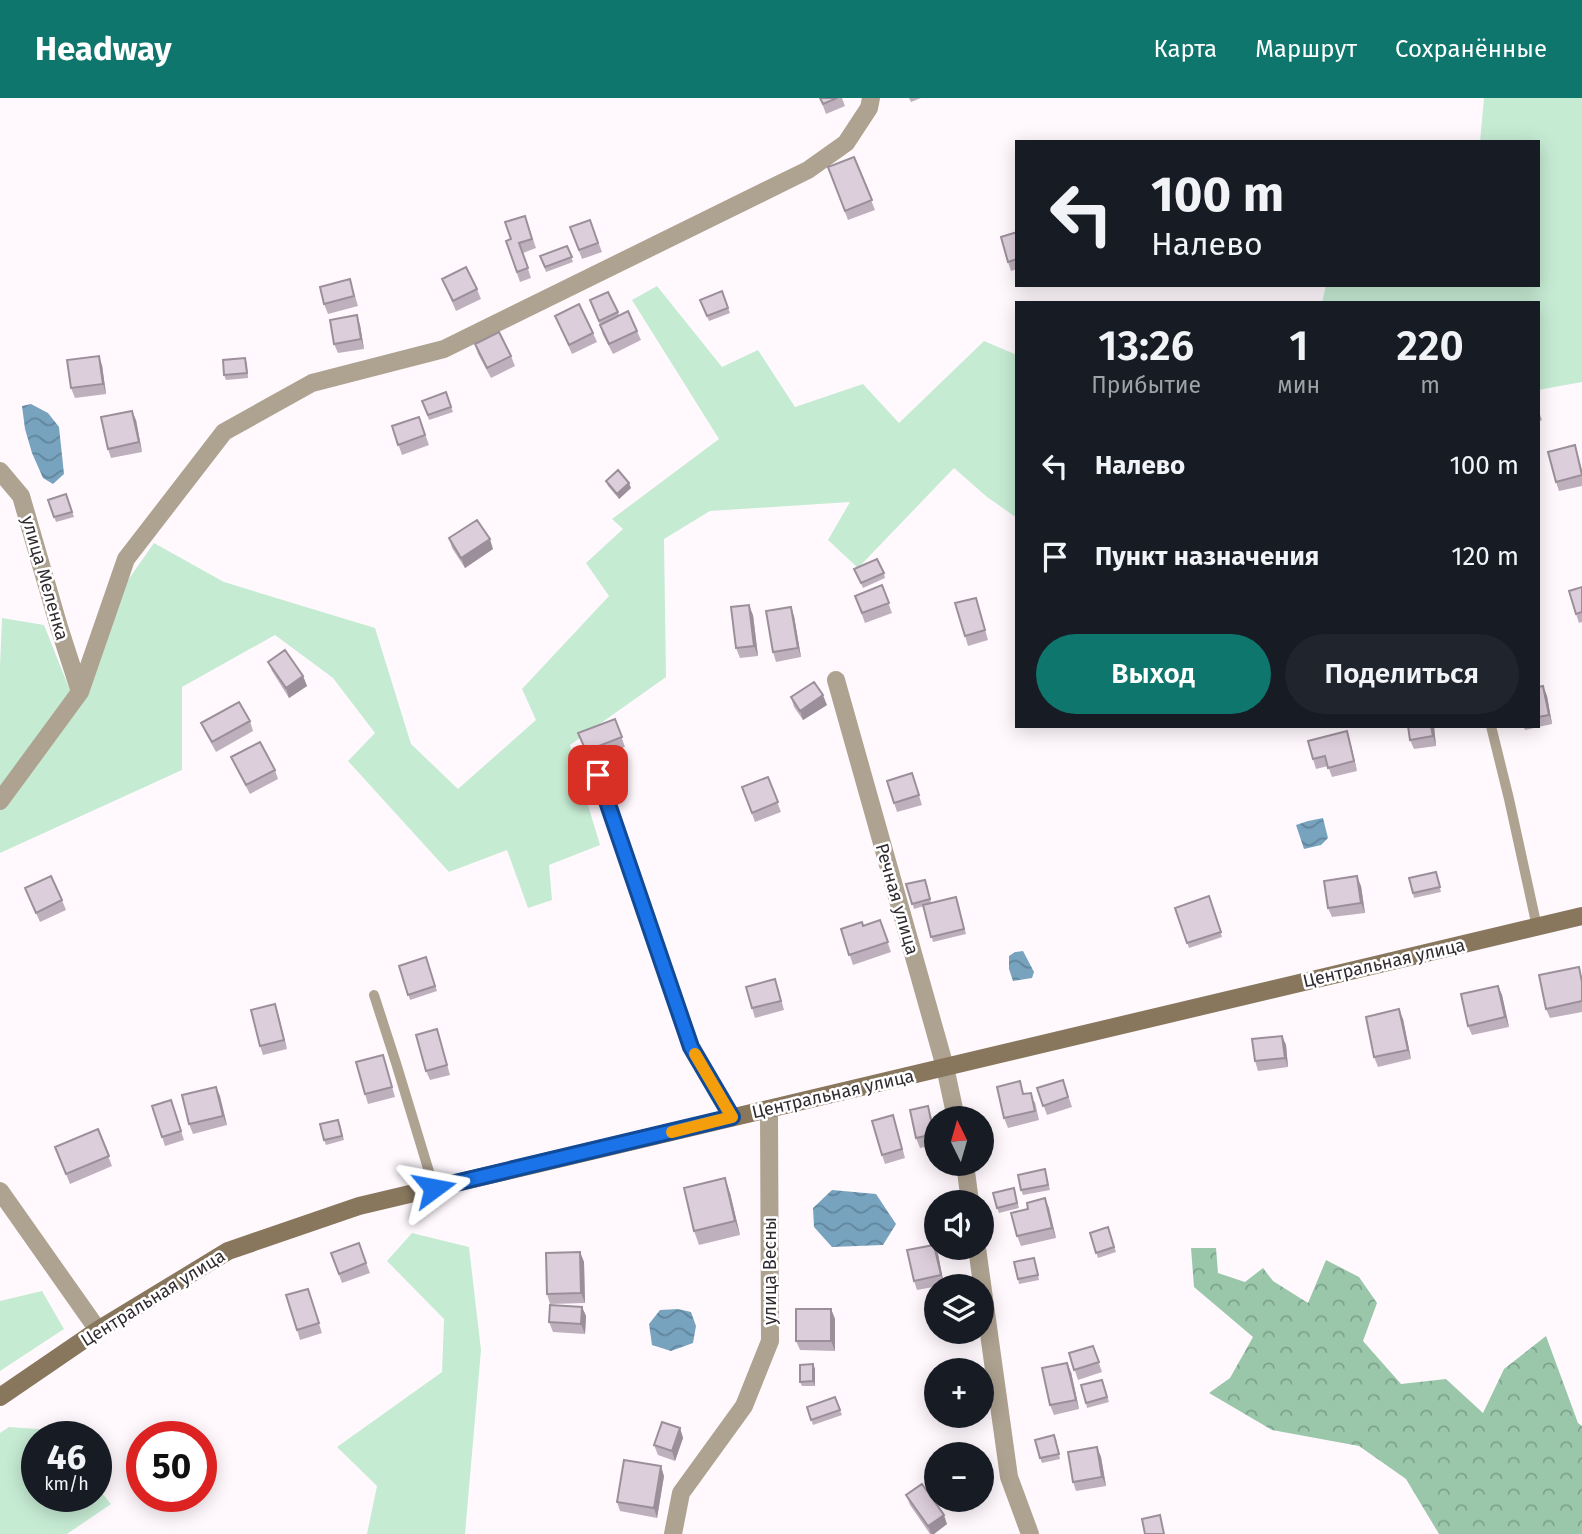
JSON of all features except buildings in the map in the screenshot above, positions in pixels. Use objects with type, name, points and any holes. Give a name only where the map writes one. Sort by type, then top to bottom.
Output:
[{"type":"main road","name":"Центральная улица","points":[[0,1397],[98,1330],[229,1251],[359,1206],[1582,916]]},
{"type":"street","points":[[0,801],[80,692],[126,559],[224,432],[312,383],[444,349],[808,170],[846,143],[869,108],[871,98]]},
{"type":"street","name":"улица Меленка","points":[[0,471],[21,496],[80,692]]},
{"type":"street","name":"Речная улица","points":[[835,680],[945,1067],[953,1106]]},
{"type":"street","name":"улица Весны","points":[[673,1534],[681,1493],[744,1406],[770,1341],[769,1108]]},
{"type":"street","points":[[0,1191],[98,1330]]},
{"type":"street","points":[[979,1260],[1009,1477],[1030,1534]]},
{"type":"lane","points":[[1491,728],[1537,927]]},
{"type":"lane","points":[[598,775],[691,1047],[732,1117]]},
{"type":"lane","points":[[374,995],[434,1188]]},
{"type":"green space","points":[[1484,98],[1582,98],[1582,382],[1540,390],[1540,301],[1322,301],[1326,287],[1540,287],[1540,140],[1480,140]]},
{"type":"green space","points":[[657,286],[722,367],[758,350],[795,407],[863,384],[899,423],[984,341],[1015,354],[1015,517],[987,497],[954,468],[858,568],[828,540],[850,502],[710,511],[664,539],[666,677],[570,745],[600,845],[549,865],[552,900],[528,908],[507,850],[449,872],[348,761],[375,733],[333,678],[275,635],[182,687],[182,770],[0,853],[2,618],[44,625],[77,708],[114,600],[154,543],[224,582],[375,628],[411,744],[458,789],[536,720],[522,689],[609,596],[586,563],[623,529],[612,519],[719,439],[632,300]]},
{"type":"green space","points":[[412,1233],[469,1247],[481,1350],[465,1534],[367,1534],[377,1486],[337,1447],[442,1372],[444,1319],[387,1261]]},
{"type":"green space","points":[[1191,1248],[1216,1248],[1218,1273],[1245,1282],[1263,1268],[1273,1281],[1308,1303],[1326,1260],[1359,1277],[1377,1303],[1363,1341],[1401,1384],[1446,1379],[1483,1413],[1504,1369],[1546,1336],[1578,1423],[1582,1426],[1582,1534],[1439,1534],[1406,1479],[1359,1446],[1272,1430],[1209,1393],[1230,1378],[1253,1337],[1194,1287]]},
{"type":"green space","points":[[42,1291],[64,1329],[0,1371],[0,1301]]},
{"type":"green space","points":[[9,1427],[21,1428],[21,1512],[99,1512],[67,1534],[0,1534],[0,1433]]},
{"type":"water","points":[[31,404],[48,413],[59,427],[64,474],[53,484],[43,478],[25,429],[22,406]]},
{"type":"water","points":[[1323,818],[1328,838],[1321,845],[1304,849],[1296,825]]},
{"type":"water","points":[[1023,951],[1034,972],[1032,978],[1013,981],[1009,956]]},
{"type":"water","points":[[832,1190],[876,1194],[896,1224],[883,1245],[832,1247],[814,1227],[813,1208]]},
{"type":"water","points":[[678,1309],[691,1312],[696,1326],[693,1343],[671,1351],[652,1345],[649,1324],[660,1310]]},
{"type":"slow traffic","points":[[672,1132],[732,1117],[695,1054]]},
{"type":"route","points":[[434,1188],[732,1117],[691,1047],[598,775]]}]
